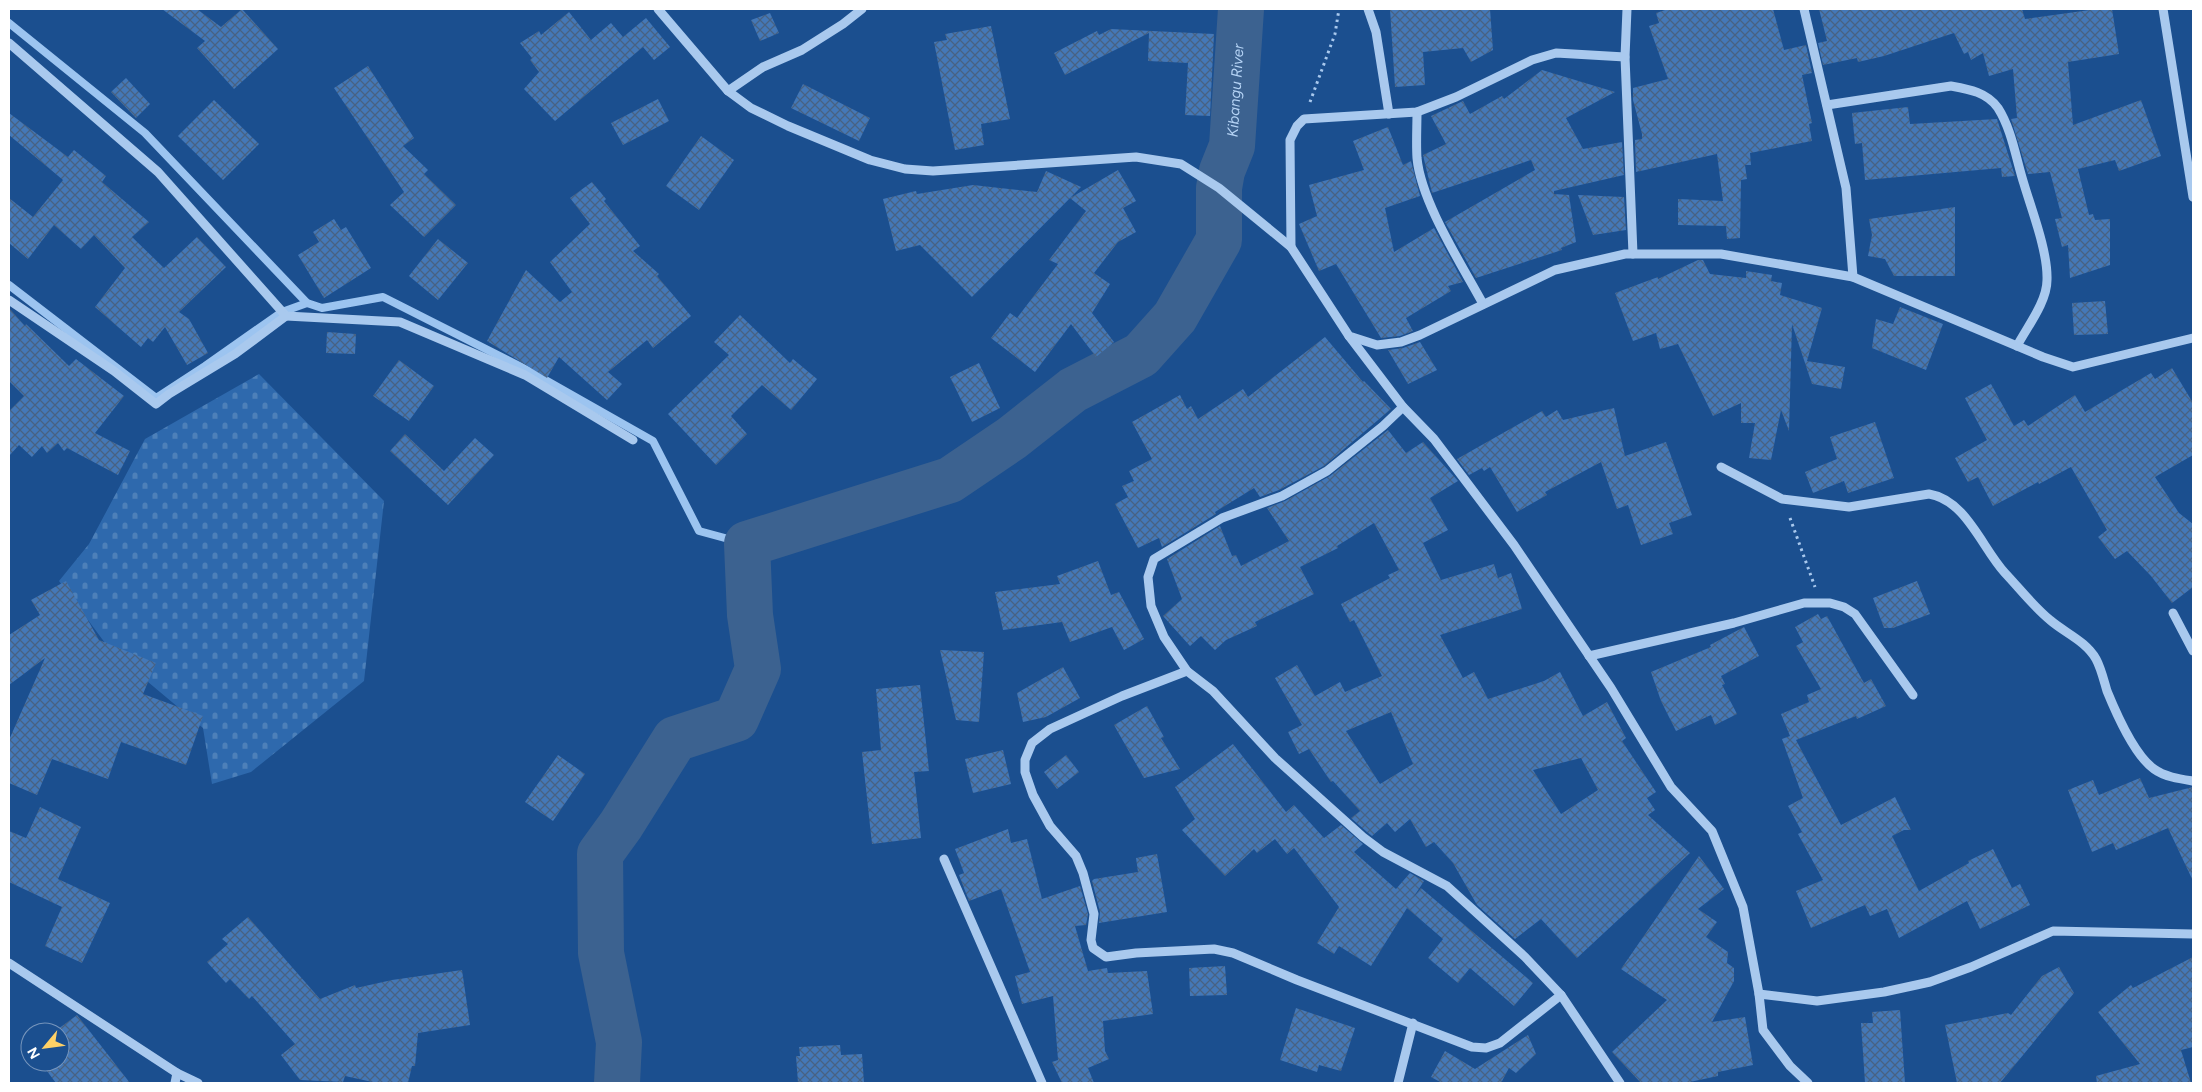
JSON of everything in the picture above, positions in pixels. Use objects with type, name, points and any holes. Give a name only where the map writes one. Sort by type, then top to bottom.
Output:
[{"type":"street","points":[[658,9],[728,90],[751,108],[788,126],[870,160],[905,169],[933,171],[1136,157],[1181,164],[1219,188],[1291,248],[1349,336],[1403,407],[1434,439],[1514,545],[1589,656],[1671,788],[1712,832],[1743,907],[1759,994],[1763,1030],[1790,1066],[1808,1083]]},
{"type":"street","points":[[728,90],[763,67],[810,45],[844,24],[862,9]]},
{"type":"street","points":[[1368,9],[1378,40],[1389,114]]},
{"type":"street","points":[[1627,9],[1625,57],[1633,254]]},
{"type":"street","points":[[1804,9],[1846,188],[1853,277]]},
{"type":"street","points":[[2163,9],[2193,197]]},
{"type":"street","points":[[9,43],[158,172],[286,316]]},
{"type":"street","points":[[1291,248],[1290,140],[1297,126],[1304,119],[1417,112],[1456,98],[1532,60],[1556,53],[1625,57]]},
{"type":"street","points":[[1827,105],[1951,86],[1969,89],[1986,96],[1997,107],[2007,126],[2046,265],[2048,282],[2041,301],[2017,346]]},
{"type":"street","points":[[1417,112],[1417,159],[1424,188],[1443,230],[1483,304]]},
{"type":"street","points":[[1349,336],[1377,345],[1401,342],[1555,270],[1633,254],[1721,254],[1853,277],[2017,346],[2073,366],[2193,338]]},
{"type":"street","points":[[9,300],[114,371],[156,404],[235,354],[286,316],[400,322],[525,375],[633,440]]},
{"type":"street","points":[[1403,407],[1328,471],[1282,496],[1222,518],[1154,559],[1148,577],[1151,606],[1164,637],[1187,671],[1213,692],[1275,758],[1363,836],[1384,852],[1447,886],[1525,956],[1561,995],[1620,1083]]},
{"type":"street","points":[[1722,467],[1782,499],[1849,507],[1929,494],[1942,496],[1964,516],[2004,572],[2048,618],[2087,648],[2096,659],[2108,693],[2126,731],[2152,768],[2163,774],[2193,781]]},
{"type":"street","points":[[1589,656],[1734,623],[1804,603],[1830,603],[1844,607],[1855,614],[1913,695]]},
{"type":"street","points":[[2173,613],[2193,651]]},
{"type":"street","points":[[1187,671],[1122,696],[1050,729],[1032,743],[1025,760],[1025,772],[1033,795],[1050,826],[1076,856],[1083,873],[1094,914],[1090,940],[1093,948],[1106,957],[1136,953],[1214,949],[1232,953],[1472,1047],[1486,1048],[1500,1043],[1561,995]]},
{"type":"street","points":[[944,859],[1042,1083]]},
{"type":"street","points":[[1759,994],[1817,1001],[1893,990],[1930,982],[2053,931],[2193,934]]},
{"type":"street","points":[[9,963],[177,1073],[198,1083]]},
{"type":"street","points":[[1398,1083],[1414,1023]]},
{"type":"street","points":[[175,1083],[177,1073]]},
{"type":"path","points":[[1304,119],[1335,34],[1339,9]]},
{"type":"path","points":[[1782,499],[1803,550],[1820,603]]},
{"type":"green space","points":[[259,374],[384,501],[364,681],[251,772],[212,784],[203,728],[111,651],[59,581],[89,544],[145,439]]},
{"type":"building","points":[[162,9],[197,9],[221,27],[242,9],[278,49],[234,89],[197,48],[205,41]]},
{"type":"building","points":[[1390,9],[1490,9],[1493,50],[1471,62],[1463,48],[1423,52],[1425,85],[1395,87]]},
{"type":"building","points":[[1668,9],[1773,9],[1784,50],[1806,45],[1812,73],[1802,75],[1812,123],[1809,124],[1812,141],[1750,153],[1751,165],[1745,165],[1747,179],[1741,180],[1740,238],[1727,239],[1726,226],[1678,225],[1678,199],[1723,201],[1717,154],[1636,172],[1635,140],[1642,139],[1642,134],[1633,100],[1633,88],[1668,79],[1649,26],[1659,23],[1656,13]]},
{"type":"building","points":[[1819,9],[2022,9],[2025,19],[2097,9],[2112,9],[2119,54],[2068,62],[2073,125],[2141,100],[2161,156],[2119,171],[2115,160],[2078,169],[2089,215],[2093,214],[2095,220],[2110,219],[2110,265],[2070,278],[2068,245],[2062,247],[2055,219],[2062,218],[2050,172],[2028,174],[2011,119],[2017,118],[2013,69],[1989,76],[1983,53],[1971,60],[1968,52],[1964,54],[1954,33],[1884,56],[1858,62],[1857,58],[1823,65],[1818,43],[1827,41]]},
{"type":"building","points":[[569,12],[591,40],[611,23],[623,37],[646,18],[670,47],[654,60],[643,47],[555,121],[524,89],[539,72],[530,60],[532,58],[520,43],[539,31],[541,35]]},
{"type":"building","points":[[770,13],[779,33],[760,41],[751,20]]},
{"type":"building","points":[[991,26],[1010,119],[981,124],[984,145],[955,150],[934,42],[947,40],[945,34]]},
{"type":"building","points":[[1111,29],[1214,34],[1210,116],[1185,115],[1188,63],[1148,61],[1149,33],[1065,75],[1054,53],[1097,31],[1099,35]]},
{"type":"building","points":[[368,66],[414,138],[403,146],[428,170],[424,174],[456,205],[424,237],[390,205],[404,192],[334,88]]},
{"type":"building","points":[[1542,70],[1615,92],[1566,118],[1583,149],[1622,142],[1624,175],[1554,191],[1554,194],[1569,195],[1576,242],[1561,248],[1562,250],[1476,278],[1445,222],[1535,170],[1531,160],[1432,193],[1423,155],[1446,144],[1431,116],[1463,101],[1470,114],[1502,96],[1504,99]]},
{"type":"building","points":[[126,78],[150,104],[136,118],[111,92]]},
{"type":"building","points":[[803,84],[870,118],[859,141],[791,108]]},
{"type":"building","points":[[658,99],[669,121],[623,145],[611,123]]},
{"type":"building","points":[[214,100],[259,144],[223,180],[178,136]]},
{"type":"building","points":[[1908,107],[1910,124],[1997,119],[2015,176],[2002,177],[2001,168],[1865,180],[1862,143],[1855,144],[1852,113]]},
{"type":"building","points":[[9,113],[68,157],[74,150],[106,176],[102,182],[149,222],[132,237],[164,268],[197,237],[226,267],[179,312],[189,319],[208,353],[187,365],[165,327],[153,342],[148,338],[141,347],[95,307],[125,268],[94,235],[81,249],[54,225],[28,259],[9,243],[9,198],[33,217],[63,180],[9,135]]},
{"type":"building","points":[[1388,127],[1403,165],[1411,161],[1420,196],[1385,208],[1394,252],[1434,228],[1463,282],[1448,286],[1451,291],[1406,318],[1413,331],[1400,336],[1381,338],[1336,264],[1319,271],[1299,224],[1317,216],[1309,185],[1364,170],[1353,141]]},
{"type":"building","points":[[701,136],[734,160],[699,210],[666,186]]},
{"type":"building","points":[[1118,170],[1136,201],[1123,208],[1136,232],[1118,242],[1094,273],[1110,284],[1092,313],[1114,342],[1096,357],[1071,324],[1035,372],[991,338],[1010,313],[1017,318],[1058,264],[1049,260],[1086,211],[1070,198]]},
{"type":"building","points":[[1046,171],[1081,187],[972,297],[920,245],[896,251],[883,199],[916,191],[917,194],[973,185],[1037,192]]},
{"type":"building","points":[[592,182],[606,199],[604,201],[640,246],[633,251],[659,274],[657,276],[691,316],[653,348],[647,340],[608,372],[622,384],[607,400],[559,357],[547,378],[487,341],[526,270],[560,302],[572,292],[550,262],[590,224],[570,198]]},
{"type":"building","points":[[1578,195],[1624,197],[1626,230],[1593,235]]},
{"type":"building","points":[[1955,207],[1955,276],[1894,276],[1885,259],[1868,256],[1872,235],[1869,219]]},
{"type":"building","points":[[334,219],[341,230],[346,227],[371,268],[324,298],[298,255],[319,242],[313,232]]},
{"type":"building","points":[[438,239],[468,263],[438,300],[409,276]]},
{"type":"building","points":[[1698,260],[1703,260],[1710,274],[1746,278],[1746,271],[1772,275],[1771,281],[1782,283],[1780,295],[1822,308],[1807,361],[1845,367],[1841,389],[1812,384],[1792,324],[1789,431],[1781,410],[1771,460],[1749,458],[1755,423],[1741,423],[1741,403],[1713,416],[1678,344],[1660,349],[1656,333],[1633,341],[1615,293],[1658,277],[1658,279]]},
{"type":"building","points":[[2105,301],[2108,334],[2074,335],[2072,303]]},
{"type":"building","points":[[1900,307],[1943,324],[1926,370],[1872,348],[1876,319],[1893,324]]},
{"type":"building","points":[[9,308],[25,326],[26,324],[69,366],[76,359],[124,396],[95,433],[130,451],[118,475],[67,448],[64,451],[58,443],[47,453],[42,446],[32,457],[19,445],[9,456],[9,411],[24,396],[9,381]]},
{"type":"building","points":[[740,315],[790,363],[793,359],[817,379],[791,410],[762,385],[731,416],[747,434],[716,465],[668,414],[729,355],[714,342]]},
{"type":"building","points":[[327,332],[356,334],[355,354],[326,353]]},
{"type":"building","points":[[1325,337],[1363,382],[1391,409],[1324,466],[1279,490],[1260,497],[1254,488],[1162,547],[1159,538],[1138,548],[1115,504],[1128,497],[1122,486],[1134,481],[1129,471],[1152,459],[1132,422],[1180,395],[1187,409],[1191,406],[1198,419],[1243,389],[1248,397]]},
{"type":"building","points":[[1420,342],[1437,370],[1408,384],[1388,350],[1403,348]]},
{"type":"building","points":[[399,360],[434,386],[409,421],[373,396]]},
{"type":"building","points":[[979,363],[1000,408],[972,422],[950,377]]},
{"type":"building","points":[[2172,368],[2193,403],[2193,455],[2155,477],[2179,513],[2193,524],[2193,587],[2172,603],[2151,576],[2127,551],[2115,559],[2098,537],[2107,530],[2071,467],[1993,506],[1978,477],[1968,482],[1955,458],[1987,440],[1965,398],[1991,384],[2014,426],[2024,420],[2028,426],[2075,395],[2085,412],[2151,373],[2155,379]]},
{"type":"building","points":[[1614,408],[1625,456],[1666,442],[1692,515],[1669,523],[1673,534],[1641,545],[1628,505],[1617,509],[1601,462],[1545,492],[1547,495],[1517,512],[1490,467],[1484,471],[1482,468],[1469,475],[1457,459],[1542,411],[1546,417],[1557,410],[1563,420]]},
{"type":"building","points":[[1875,422],[1894,478],[1848,493],[1844,481],[1813,493],[1805,472],[1837,459],[1830,437]]},
{"type":"building","points":[[1388,430],[1406,453],[1423,442],[1458,481],[1430,498],[1448,530],[1423,543],[1441,580],[1494,564],[1498,578],[1511,573],[1522,609],[1440,635],[1463,678],[1474,672],[1488,699],[1544,681],[1560,672],[1583,716],[1607,702],[1626,738],[1622,741],[1656,792],[1647,798],[1655,810],[1648,815],[1690,853],[1577,958],[1541,919],[1515,939],[1477,905],[1453,863],[1434,842],[1426,847],[1410,819],[1395,832],[1387,823],[1372,836],[1351,818],[1360,811],[1333,781],[1331,782],[1309,749],[1299,754],[1288,732],[1302,725],[1275,678],[1297,665],[1315,696],[1340,682],[1345,692],[1382,676],[1354,620],[1350,622],[1341,604],[1390,578],[1388,575],[1399,570],[1374,523],[1337,546],[1338,548],[1300,567],[1314,594],[1255,622],[1257,626],[1226,640],[1215,650],[1201,636],[1190,646],[1163,616],[1182,599],[1167,559],[1220,526],[1232,556],[1236,555],[1241,566],[1289,541],[1267,508],[1285,501],[1330,476]],"holes":[[[1391,712],[1413,764],[1380,784],[1346,731]],[[1581,758],[1598,790],[1561,814],[1533,770]]]},
{"type":"building","points":[[405,434],[444,471],[475,438],[494,455],[448,505],[390,451]]},
{"type":"building","points":[[1098,561],[1111,595],[1119,592],[1144,639],[1124,650],[1112,627],[1070,642],[1062,622],[1003,630],[995,592],[1060,584],[1057,576]]},
{"type":"building","points":[[66,581],[99,640],[156,663],[143,694],[203,716],[186,765],[121,742],[108,779],[52,759],[37,795],[9,783],[9,740],[45,658],[9,685],[9,635],[40,615],[31,600]]},
{"type":"building","points":[[1917,581],[1930,614],[1893,628],[1884,628],[1873,598]]},
{"type":"building","points":[[1818,614],[1821,619],[1827,616],[1864,683],[1871,679],[1886,706],[1857,719],[1856,716],[1796,740],[1841,825],[1895,797],[1911,830],[1904,830],[1892,836],[1919,891],[1969,863],[1968,861],[1993,849],[2012,888],[2020,884],[2030,905],[1980,929],[1967,901],[1899,938],[1887,909],[1870,916],[1865,905],[1811,928],[1796,891],[1823,880],[1798,834],[1802,832],[1788,806],[1803,798],[1782,739],[1790,736],[1781,714],[1809,702],[1807,695],[1821,689],[1796,646],[1803,642],[1795,627]]},
{"type":"building","points":[[1744,627],[1759,656],[1721,676],[1725,684],[1722,685],[1737,714],[1715,725],[1711,715],[1676,731],[1661,701],[1651,672],[1711,647],[1710,645]]},
{"type":"building","points":[[940,650],[984,652],[979,722],[956,720]]},
{"type":"building","points":[[1063,667],[1080,698],[1046,717],[1023,722],[1017,693]]},
{"type":"building","points":[[920,685],[929,771],[914,772],[921,838],[872,844],[862,752],[881,750],[876,689]]},
{"type":"building","points":[[1147,706],[1164,737],[1161,738],[1180,769],[1144,778],[1114,725]]},
{"type":"building","points":[[1233,744],[1286,812],[1294,805],[1324,838],[1341,825],[1363,844],[1354,852],[1396,889],[1410,873],[1424,881],[1413,898],[1421,888],[1533,983],[1514,1006],[1470,968],[1458,983],[1428,958],[1443,939],[1407,908],[1371,966],[1339,946],[1334,954],[1317,943],[1339,907],[1294,848],[1287,854],[1275,839],[1257,853],[1254,849],[1225,876],[1182,830],[1195,819],[1175,787]]},
{"type":"building","points":[[1003,750],[1011,784],[973,793],[965,759]]},
{"type":"building","points":[[558,755],[585,774],[553,821],[525,802]]},
{"type":"building","points":[[1066,755],[1079,772],[1057,789],[1044,772]]},
{"type":"building","points":[[2140,778],[2149,798],[2193,787],[2193,881],[2168,828],[2116,850],[2113,843],[2092,852],[2068,790],[2093,780],[2099,795]]},
{"type":"building","points":[[40,807],[81,827],[58,879],[110,903],[82,963],[45,946],[62,907],[9,882],[9,831],[26,838]]},
{"type":"building","points":[[1008,829],[1011,843],[1027,839],[1042,899],[1080,886],[1088,914],[1086,925],[1075,926],[1088,971],[1107,968],[1108,973],[1147,971],[1153,1014],[1103,1021],[1105,1051],[1109,1059],[1088,1068],[1094,1083],[1062,1083],[1052,1062],[1058,1060],[1053,996],[1022,1004],[1015,976],[1030,972],[1001,889],[969,901],[959,875],[964,873],[955,849]]},
{"type":"building","points":[[1157,854],[1167,912],[1099,923],[1100,912],[1092,881],[1094,879],[1138,872],[1136,858]]},
{"type":"building","points":[[1699,856],[1724,889],[1698,909],[1717,922],[1706,937],[1728,952],[1727,963],[1734,968],[1734,981],[1712,1022],[1745,1017],[1753,1065],[1718,1072],[1718,1076],[1685,1083],[1641,1083],[1612,1052],[1667,1000],[1621,969]]},
{"type":"building","points":[[248,917],[320,999],[355,985],[356,988],[392,980],[462,970],[470,1025],[418,1033],[415,1066],[412,1066],[408,1083],[377,1083],[345,1076],[343,1082],[300,1080],[281,1055],[295,1044],[252,996],[249,999],[230,979],[226,983],[207,962],[228,944],[222,939]]},
{"type":"building","points":[[2193,957],[2193,1047],[2181,1050],[2191,1083],[2097,1083],[2096,1076],[2140,1064],[2098,1012],[2131,985],[2133,988]]},
{"type":"building","points":[[1225,966],[1227,995],[1190,996],[1189,968]]},
{"type":"building","points":[[2059,967],[2074,993],[2000,1083],[1957,1083],[1945,1025],[2008,1013],[2011,1015],[2042,976]]},
{"type":"building","points":[[1296,1008],[1355,1028],[1341,1071],[1319,1065],[1317,1072],[1280,1060]]},
{"type":"building","points":[[1900,1010],[1905,1083],[1865,1083],[1861,1023],[1873,1023],[1872,1012]]},
{"type":"building","points":[[77,1015],[130,1083],[56,1083],[48,1072],[70,1072],[70,1022],[68,1022]]},
{"type":"building","points":[[1528,1035],[1536,1054],[1516,1073],[1509,1068],[1501,1083],[1442,1083],[1431,1077],[1445,1051],[1475,1069]]},
{"type":"building","points":[[840,1045],[841,1055],[862,1054],[864,1083],[798,1083],[796,1056],[800,1056],[799,1047]]},
{"type":"waterway","name":"Kibangu River","points":[[617,1083],[619,1042],[601,953],[600,854],[621,825],[675,739],[736,719],[758,669],[750,615],[747,544],[950,480],[1012,438],[1073,390],[1141,355],[1175,317],[1219,240],[1219,188],[1222,171],[1232,146],[1241,9]]},
{"type":"waterway","points":[[9,23],[145,133],[307,303],[322,308],[383,297],[533,373],[653,441],[699,531],[747,544]]},
{"type":"waterway","points":[[9,285],[156,398],[282,312],[307,303]]}]
